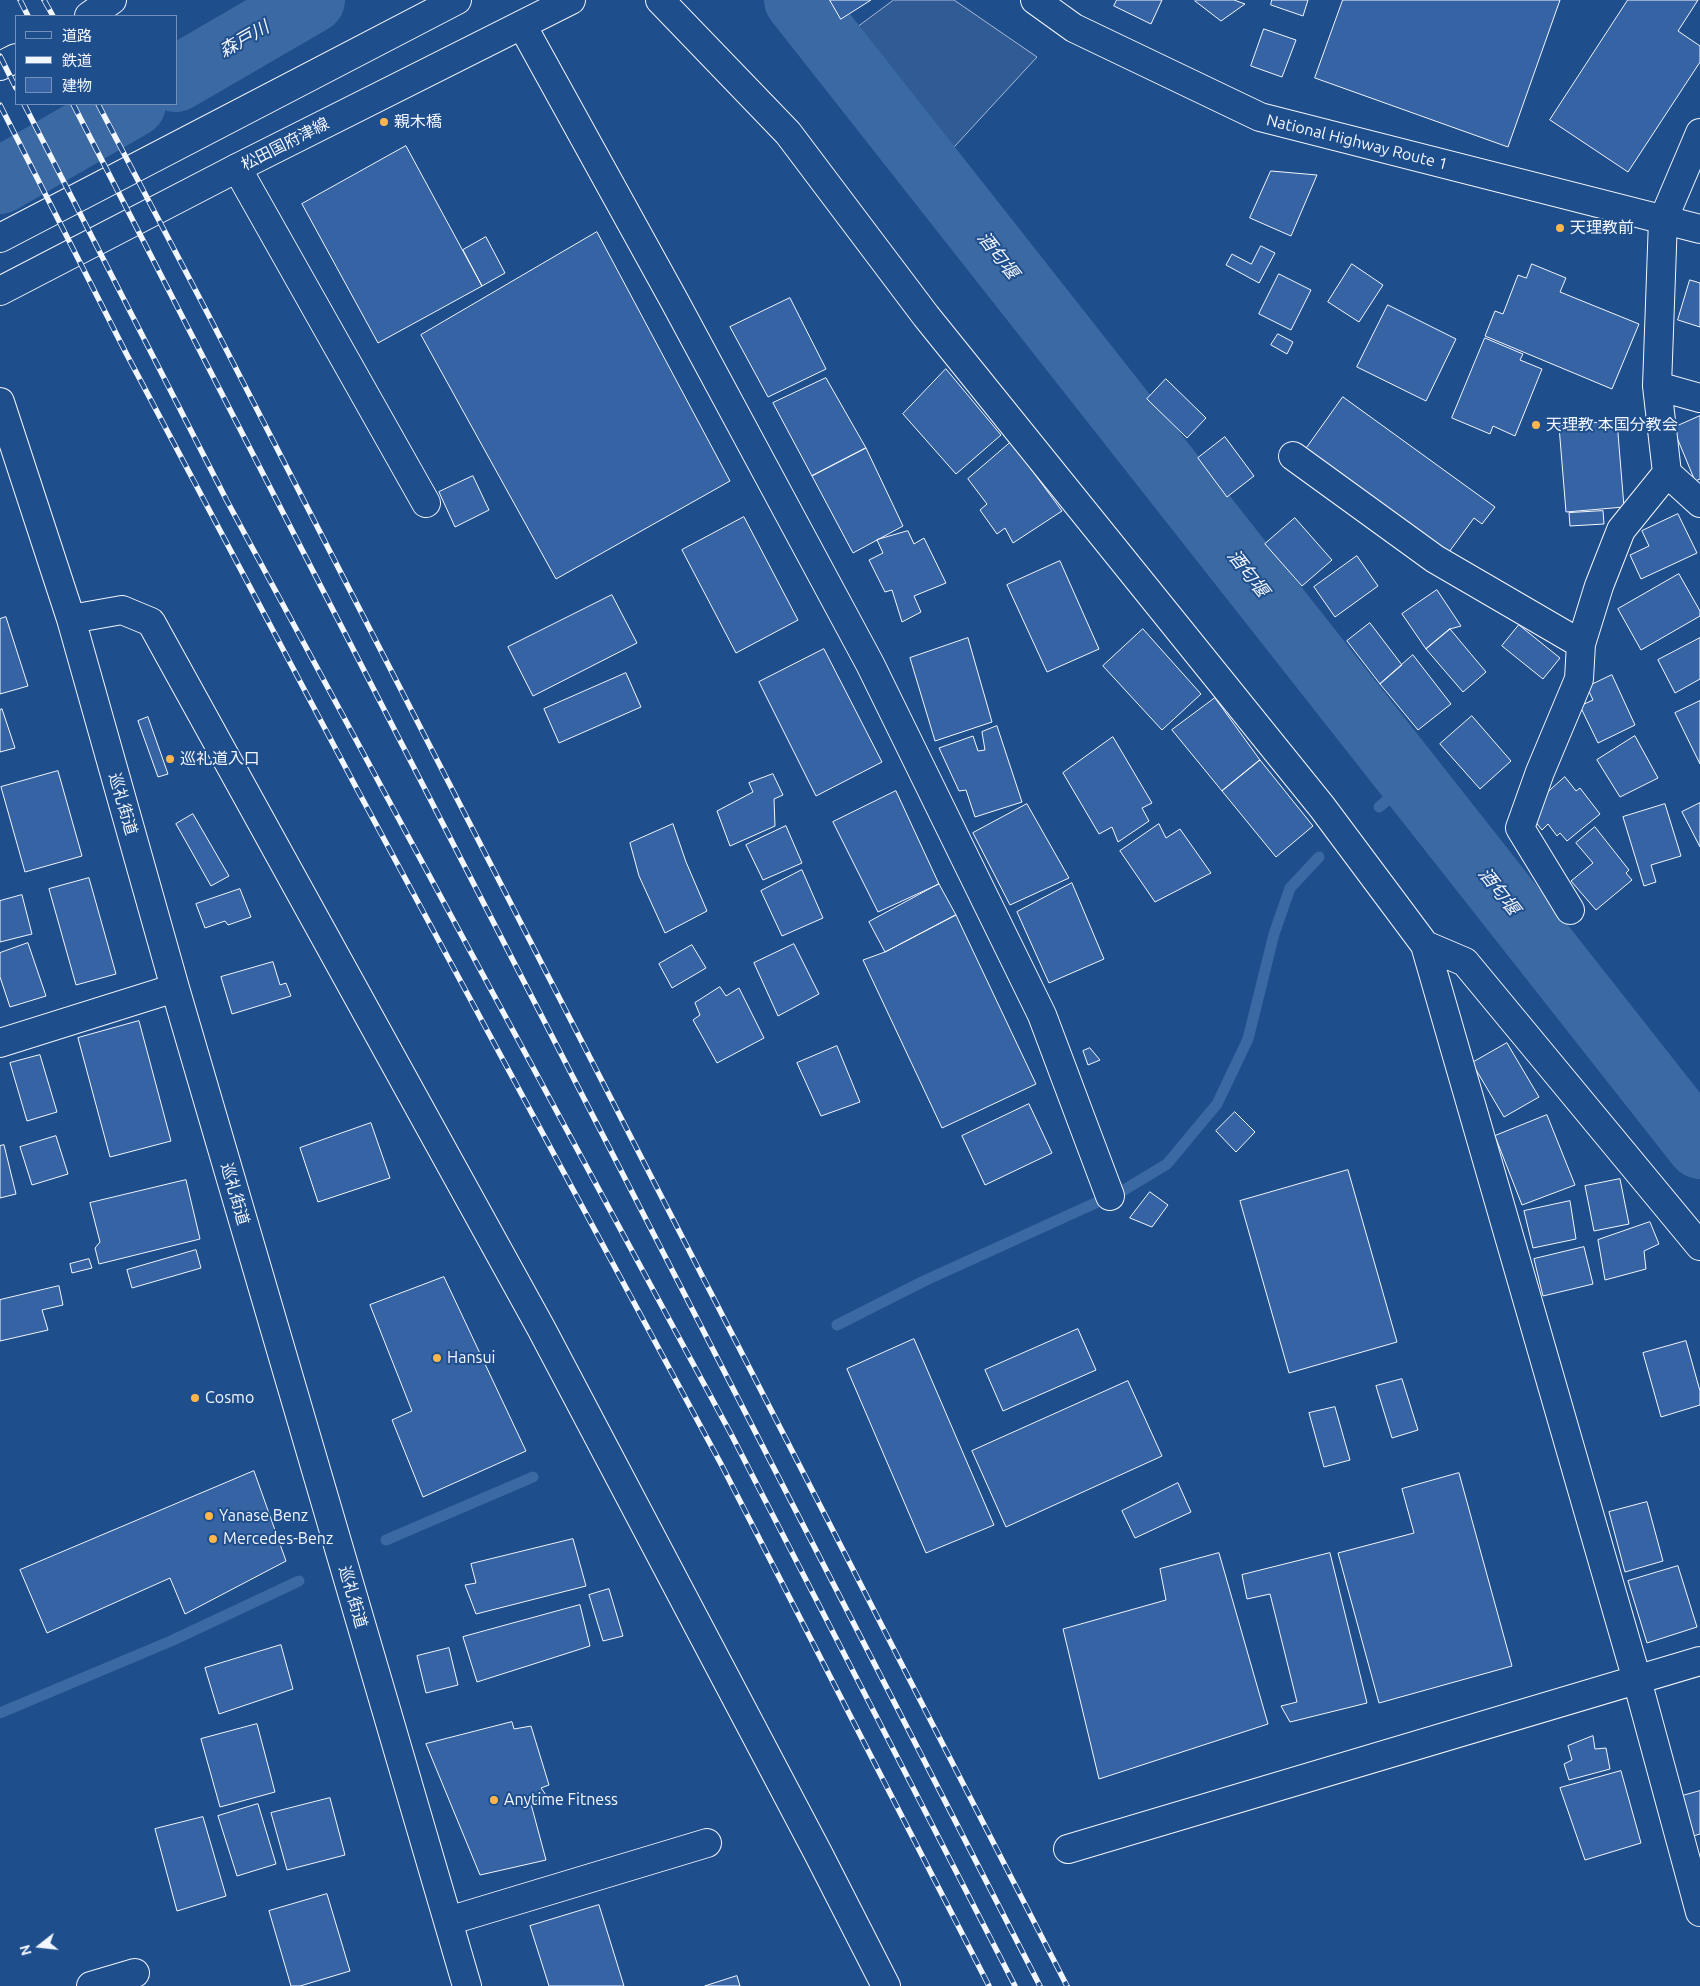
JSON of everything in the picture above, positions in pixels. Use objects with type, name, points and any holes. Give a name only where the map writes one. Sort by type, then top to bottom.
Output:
[{"type":"main road","points":[[0,238],[457,0]]},
{"type":"main road","name":"松田国府津線","points":[[0,291],[236,168],[571,0]]},
{"type":"main road","points":[[660,0],[788,133],[926,316],[1322,807],[1425,945],[1637,1680],[1694,1866],[1700,1912]]},
{"type":"main road","name":"National Highway Route 1","points":[[1035,0],[1074,28],[1260,117],[1700,229]]},
{"type":"main road","points":[[522,24],[675,302],[870,664],[1042,1015],[1110,1196]]},
{"type":"main road","points":[[0,66],[15,58]]},
{"type":"main road","points":[[1700,133],[1664,220],[1657,386],[1667,473],[1700,503]]},
{"type":"main road","points":[[236,168],[426,502]]},
{"type":"main road","points":[[1657,386],[1700,398]]},
{"type":"main road","name":"巡礼街道","points":[[0,402],[71,619],[175,988],[466,1986]]},
{"type":"main road","points":[[1293,456],[1435,559],[1581,644]]},
{"type":"main road","points":[[1570,910],[1520,828],[1540,772],[1579,679],[1581,644],[1620,530],[1667,473]]},
{"type":"main road","points":[[71,619],[122,610],[152,622],[541,1328],[800,1818],[886,1986]]},
{"type":"main road","points":[[1425,945],[1466,962],[1700,1246]]},
{"type":"main road","points":[[0,1043],[175,988]]},
{"type":"main road","points":[[1068,1849],[1700,1661]]},
{"type":"main road","points":[[448,1921],[707,1844]]},
{"type":"main road","points":[[92,1986],[135,1973]]},
{"type":"shaded area","points":[[894,0],[954,0],[1037,57],[944,158],[936,159],[880,89],[847,35]]},
{"type":"building","points":[[830,0],[871,0],[841,19]]},
{"type":"building","points":[[1117,0],[1162,0],[1151,24],[1114,6]]},
{"type":"building","points":[[1196,0],[1234,0],[1245,4],[1221,21]]},
{"type":"building","points":[[1272,0],[1308,0],[1303,16],[1271,5]]},
{"type":"building","points":[[1343,0],[1560,0],[1508,147],[1315,78]]},
{"type":"building","points":[[1628,0],[1698,0],[1678,31],[1700,46],[1700,62],[1628,172],[1550,120]]},
{"type":"building","points":[[1264,29],[1296,40],[1282,77],[1251,66]]},
{"type":"building","points":[[406,146],[482,286],[378,343],[302,204]]},
{"type":"building","points":[[1271,171],[1317,175],[1291,236],[1250,218]]},
{"type":"building","points":[[597,232],[730,481],[556,579],[421,335]]},
{"type":"building","points":[[486,237],[505,273],[482,286],[463,250]]},
{"type":"building","points":[[1261,246],[1275,253],[1259,283],[1226,265],[1232,254],[1251,264]]},
{"type":"building","points":[[1352,264],[1383,285],[1359,322],[1328,302]]},
{"type":"building","points":[[1532,264],[1566,278],[1560,292],[1639,324],[1612,389],[1485,336],[1495,311],[1503,314],[1518,275],[1526,278]]},
{"type":"building","points":[[1279,274],[1311,290],[1291,330],[1259,314]]},
{"type":"building","points":[[1690,280],[1700,283],[1700,327],[1678,320]]},
{"type":"building","points":[[790,298],[826,369],[768,397],[730,327]]},
{"type":"building","points":[[1388,305],[1456,339],[1426,401],[1357,367]]},
{"type":"building","points":[[1278,334],[1293,342],[1287,354],[1271,345]]},
{"type":"building","points":[[1485,338],[1523,354],[1520,360],[1542,369],[1515,436],[1493,426],[1490,434],[1452,418]]},
{"type":"building","points":[[946,369],[1001,435],[956,474],[903,414]]},
{"type":"building","points":[[826,378],[866,448],[812,476],[773,403]]},
{"type":"building","points":[[1166,379],[1206,418],[1187,438],[1147,399]]},
{"type":"building","points":[[1343,397],[1495,507],[1482,524],[1474,518],[1449,552],[1306,449]]},
{"type":"building","points":[[1700,416],[1700,479],[1695,481],[1673,428]]},
{"type":"building","points":[[1617,421],[1624,507],[1566,512],[1559,426]]},
{"type":"building","points":[[1225,437],[1254,476],[1227,497],[1198,458]]},
{"type":"building","points":[[1011,442],[1062,511],[1013,543],[1005,528],[997,534],[980,510],[987,504],[968,479]]},
{"type":"building","points":[[866,448],[903,526],[853,553],[812,476]]},
{"type":"building","points":[[473,476],[489,510],[455,527],[439,492]]},
{"type":"building","points":[[1603,511],[1604,524],[1570,526],[1569,513]]},
{"type":"building","points":[[1678,514],[1697,553],[1641,579],[1630,555],[1649,546],[1642,531]]},
{"type":"building","points":[[744,517],[798,620],[736,653],[682,550]]},
{"type":"building","points":[[1295,518],[1332,560],[1302,586],[1265,544]]},
{"type":"building","points":[[908,531],[914,544],[924,538],[946,583],[914,596],[921,612],[902,622],[892,590],[885,592],[869,560],[883,553],[877,540]]},
{"type":"building","points":[[1357,556],[1378,586],[1335,617],[1314,587]]},
{"type":"building","points":[[1060,561],[1099,649],[1047,672],[1007,585]]},
{"type":"building","points":[[1679,574],[1700,611],[1700,616],[1641,650],[1618,609]]},
{"type":"building","points":[[1437,590],[1461,626],[1450,629],[1426,649],[1402,614]]},
{"type":"building","points":[[612,595],[637,643],[533,696],[508,647]]},
{"type":"building","points":[[6,617],[28,686],[0,694],[0,619]]},
{"type":"building","points":[[1370,623],[1402,665],[1380,684],[1347,641]]},
{"type":"building","points":[[1519,625],[1560,658],[1543,679],[1502,646]]},
{"type":"building","points":[[1143,629],[1201,694],[1162,730],[1103,666]]},
{"type":"building","points":[[1450,629],[1486,672],[1463,692],[1426,649]]},
{"type":"building","points":[[968,638],[992,722],[935,741],[910,658]]},
{"type":"building","points":[[1700,638],[1700,679],[1675,693],[1658,660]]},
{"type":"building","points":[[824,649],[882,762],[816,796],[759,682]]},
{"type":"building","points":[[1413,655],[1451,704],[1418,730],[1380,684]]},
{"type":"building","points":[[626,673],[641,707],[559,743],[544,709]]},
{"type":"building","points":[[1612,675],[1635,725],[1598,743],[1580,706],[1593,700],[1587,687]]},
{"type":"building","points":[[1215,698],[1260,760],[1222,791],[1172,730]]},
{"type":"building","points":[[1700,701],[1700,764],[1675,713]]},
{"type":"building","points":[[2,709],[15,748],[0,752],[0,710]]},
{"type":"building","points":[[1472,716],[1511,761],[1480,789],[1440,744]]},
{"type":"building","points":[[148,717],[168,774],[158,777],[138,721]]},
{"type":"building","points":[[997,726],[1022,802],[975,817],[966,790],[959,791],[939,748],[973,736],[978,751],[985,750],[982,732]]},
{"type":"building","points":[[1635,736],[1658,778],[1620,797],[1597,760]]},
{"type":"building","points":[[1113,737],[1152,803],[1142,808],[1149,821],[1118,842],[1112,827],[1099,834],[1063,773]]},
{"type":"building","points":[[1260,760],[1313,826],[1276,857],[1222,791]]},
{"type":"building","points":[[58,771],[82,856],[25,872],[1,787]]},
{"type":"building","points":[[773,774],[783,795],[774,799],[775,826],[730,846],[717,811],[753,792],[749,783]]},
{"type":"building","points":[[1565,777],[1576,791],[1580,788],[1600,814],[1567,841],[1560,833],[1557,836],[1548,824],[1542,830],[1527,811]]},
{"type":"building","points":[[896,791],[939,884],[878,912],[833,822]]},
{"type":"building","points":[[1700,803],[1700,847],[1682,812]]},
{"type":"building","points":[[1027,804],[1069,878],[1010,905],[973,833]]},
{"type":"building","points":[[1665,804],[1681,856],[1651,865],[1656,882],[1644,886],[1623,817]]},
{"type":"building","points":[[193,814],[229,876],[211,886],[176,824]]},
{"type":"building","points":[[673,824],[686,862],[707,911],[665,933],[639,876],[630,843]]},
{"type":"building","points":[[1159,824],[1166,838],[1180,829],[1211,873],[1155,902],[1120,851]]},
{"type":"building","points":[[786,826],[802,863],[763,880],[746,845]]},
{"type":"building","points":[[1595,827],[1629,870],[1626,873],[1632,880],[1596,910],[1571,881],[1593,863],[1576,843]]},
{"type":"building","points":[[802,870],[823,918],[782,936],[761,891]]},
{"type":"building","points":[[89,878],[116,974],[76,985],[49,889]]},
{"type":"building","points":[[1072,883],[1104,959],[1049,983],[1017,912]]},
{"type":"building","points":[[939,884],[956,915],[885,952],[869,922]]},
{"type":"building","points":[[240,889],[251,917],[228,925],[225,921],[205,928],[196,904]]},
{"type":"building","points":[[22,895],[32,934],[0,942],[0,901]]},
{"type":"building","points":[[956,915],[1036,1084],[942,1128],[863,960],[885,952]]},
{"type":"building","points":[[28,943],[46,996],[10,1007],[0,977],[0,953]]},
{"type":"building","points":[[794,944],[819,994],[778,1016],[754,963]]},
{"type":"building","points":[[692,945],[706,968],[672,988],[659,964]]},
{"type":"building","points":[[273,962],[280,985],[286,983],[291,996],[232,1014],[221,977]]},
{"type":"building","points":[[720,987],[726,996],[739,988],[764,1038],[717,1063],[693,1020],[700,1015],[695,1003]]},
{"type":"building","points":[[139,1021],[171,1141],[110,1157],[78,1038]]},
{"type":"building","points":[[1507,1043],[1539,1097],[1504,1117],[1472,1063]]},
{"type":"building","points":[[837,1046],[860,1102],[821,1116],[797,1063]]},
{"type":"building","points":[[1090,1048],[1100,1060],[1088,1065],[1083,1051]]},
{"type":"building","points":[[40,1055],[57,1112],[27,1121],[10,1063]]},
{"type":"building","points":[[1029,1104],[1052,1153],[985,1185],[962,1136]]},
{"type":"building","points":[[1235,1112],[1255,1132],[1236,1152],[1216,1131]]},
{"type":"building","points":[[1547,1115],[1575,1185],[1522,1205],[1495,1136]]},
{"type":"building","points":[[371,1123],[390,1178],[318,1202],[300,1148]]},
{"type":"building","points":[[56,1136],[68,1174],[32,1185],[20,1147]]},
{"type":"building","points":[[4,1145],[16,1194],[0,1198],[0,1146]]},
{"type":"building","points":[[1348,1170],[1397,1342],[1289,1373],[1240,1201]]},
{"type":"building","points":[[1620,1179],[1629,1224],[1594,1231],[1585,1186]]},
{"type":"building","points":[[186,1180],[200,1239],[99,1264],[95,1248],[100,1242],[90,1203]]},
{"type":"building","points":[[1150,1192],[1168,1205],[1152,1227],[1130,1218]]},
{"type":"building","points":[[1570,1201],[1576,1239],[1533,1248],[1524,1211]]},
{"type":"building","points":[[1650,1222],[1659,1244],[1644,1251],[1646,1269],[1605,1280],[1598,1240]]},
{"type":"building","points":[[1584,1247],[1593,1284],[1543,1296],[1534,1259]]},
{"type":"building","points":[[196,1250],[201,1268],[132,1288],[127,1270]]},
{"type":"building","points":[[89,1259],[92,1268],[72,1273],[70,1264]]},
{"type":"building","name":"Hansui","points":[[444,1277],[526,1451],[423,1497],[392,1420],[412,1411],[370,1305]]},
{"type":"building","points":[[59,1286],[63,1305],[42,1310],[48,1330],[0,1341],[0,1300]]},
{"type":"building","points":[[1078,1329],[1096,1370],[1003,1411],[985,1370]]},
{"type":"building","points":[[914,1339],[994,1525],[926,1553],[847,1369]]},
{"type":"building","points":[[1686,1341],[1700,1391],[1700,1405],[1661,1417],[1643,1353]]},
{"type":"building","points":[[1402,1379],[1418,1430],[1392,1438],[1376,1386]]},
{"type":"building","points":[[1128,1381],[1162,1456],[1006,1527],[972,1451]]},
{"type":"building","points":[[1335,1407],[1350,1460],[1324,1467],[1309,1413]]},
{"type":"building","name":"Yanase Benz","points":[[254,1471],[286,1561],[185,1614],[170,1578],[47,1633],[20,1570]]},
{"type":"building","points":[[1459,1473],[1512,1666],[1379,1703],[1338,1553],[1414,1533],[1402,1489]]},
{"type":"building","points":[[1178,1483],[1191,1512],[1135,1538],[1122,1511]]},
{"type":"building","points":[[1647,1502],[1663,1561],[1625,1572],[1609,1512]]},
{"type":"building","points":[[573,1539],[586,1586],[476,1614],[465,1585],[476,1583],[471,1564]]},
{"type":"building","points":[[1219,1553],[1268,1724],[1099,1779],[1063,1629],[1166,1600],[1160,1569]]},
{"type":"building","points":[[1330,1553],[1367,1703],[1290,1722],[1281,1706],[1297,1702],[1270,1594],[1247,1599],[1242,1575]]},
{"type":"building","points":[[1678,1566],[1697,1627],[1647,1643],[1628,1581]]},
{"type":"building","points":[[609,1589],[623,1636],[603,1641],[589,1595]]},
{"type":"building","points":[[580,1605],[590,1646],[477,1682],[463,1637]]},
{"type":"building","points":[[281,1645],[293,1689],[219,1714],[205,1668]]},
{"type":"building","points":[[449,1648],[458,1685],[426,1693],[417,1656]]},
{"type":"building","name":"Anytime Fitness","points":[[512,1722],[514,1729],[531,1726],[549,1785],[541,1788],[546,1795],[531,1804],[546,1860],[480,1875],[426,1744]]},
{"type":"building","points":[[257,1724],[275,1792],[220,1807],[201,1739]]},
{"type":"building","points":[[1593,1736],[1595,1749],[1606,1748],[1610,1769],[1569,1780],[1564,1764],[1572,1760],[1568,1746]]},
{"type":"building","points":[[1621,1771],[1641,1843],[1585,1860],[1560,1788]]},
{"type":"building","points":[[1700,1791],[1700,1834],[1693,1836],[1682,1796]]},
{"type":"building","points":[[330,1798],[345,1855],[287,1870],[271,1813]]},
{"type":"building","points":[[258,1804],[276,1864],[237,1876],[218,1816]]},
{"type":"building","points":[[203,1817],[226,1896],[177,1911],[155,1829]]},
{"type":"building","points":[[327,1894],[350,1971],[300,1986],[291,1986],[269,1911]]},
{"type":"building","points":[[599,1905],[624,1986],[549,1986],[530,1926]]},
{"type":"building","points":[[737,1976],[740,1986],[705,1986]]},
{"type":"waterway","name":"森戸川","points":[[178,78],[312,0]]},
{"type":"waterway","name":"酒匂堰","points":[[797,0],[1700,1146]]},
{"type":"waterway","name":"森戸川","points":[[0,181],[131,105]]},
{"type":"waterway","points":[[1379,807],[1411,780]]},
{"type":"waterway","points":[[837,1325],[924,1281],[1124,1190],[1167,1164],[1217,1104],[1248,1039],[1274,934],[1290,888],[1319,857]]},
{"type":"waterway","points":[[386,1540],[533,1477]]},
{"type":"waterway","points":[[0,1713],[171,1641],[299,1581]]},
{"type":"railway","points":[[20,0],[28,15]]},
{"type":"railway","points":[[44,0],[52,15]]},
{"type":"railway","points":[[0,56],[15,86]]},
{"type":"railway","points":[[0,105],[126,353],[357,789],[721,1464],[989,1986]]},
{"type":"railway","points":[[25,105],[227,501],[731,1434],[1015,1986]]},
{"type":"railway","points":[[74,105],[1040,1986]]},
{"type":"railway","points":[[99,105],[209,316],[1067,1986]]},
{"type":"place","name":"親木橋","points":[[384,122]]},
{"type":"place","name":"天理教前","points":[[1560,228]]},
{"type":"place","name":"天理教 本国分教会","points":[[1536,425]]},
{"type":"place","name":"巡礼道入口","points":[[170,759]]},
{"type":"place","name":"Hansui","points":[[437,1358]]},
{"type":"place","name":"Cosmo","points":[[195,1398]]},
{"type":"place","name":"Yanase Benz","points":[[209,1516]]},
{"type":"place","name":"Mercedes-Benz","points":[[213,1539]]},
{"type":"place","name":"Anytime Fitness","points":[[494,1800]]}]
